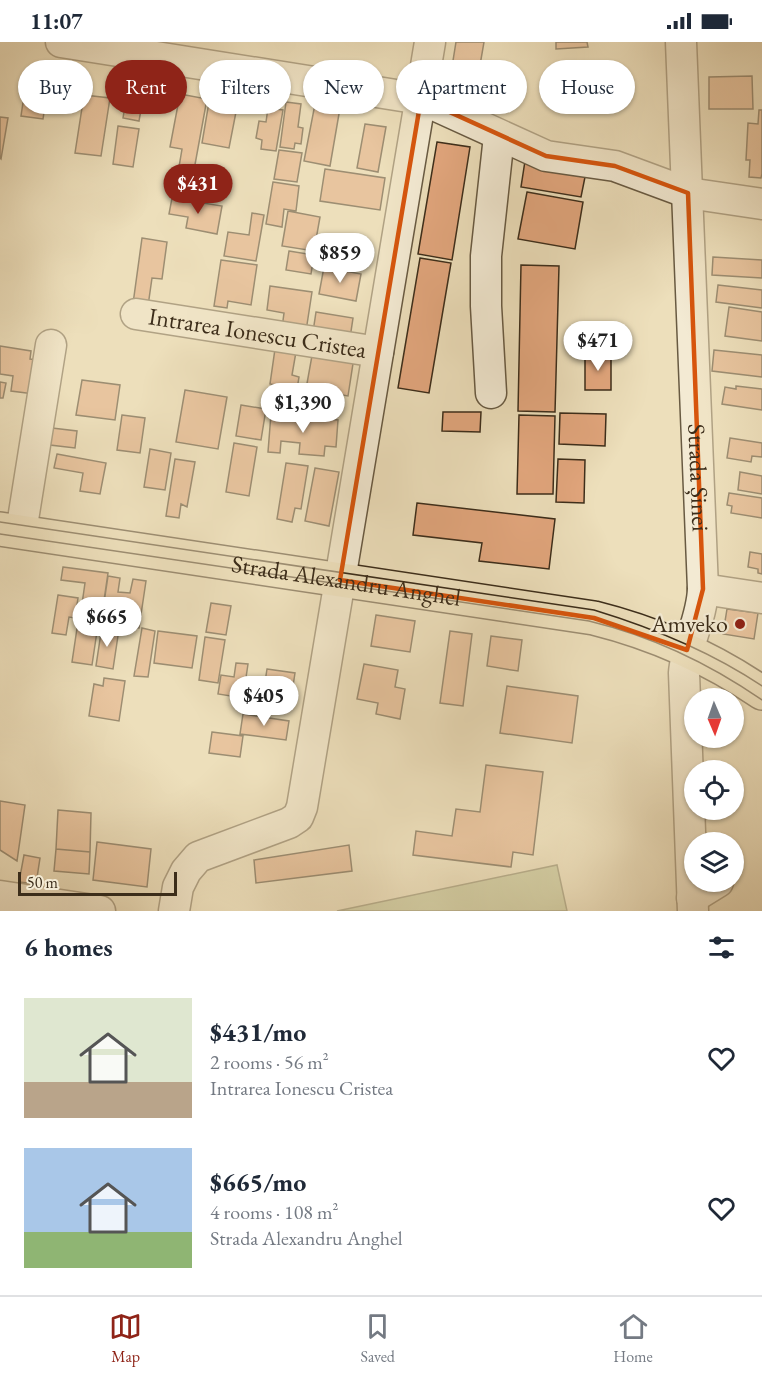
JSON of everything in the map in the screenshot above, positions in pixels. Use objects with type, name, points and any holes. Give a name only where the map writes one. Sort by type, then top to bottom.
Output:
[{"type":"main road","name":"Strada Alexandru Anghel","points":[[10,531],[594,618],[634,628],[687,650],[739,677],[762,693]]},
{"type":"street","points":[[60,42],[396,95]]},
{"type":"street","points":[[427,60],[430,42]]},
{"type":"street","name":"Strada Șinei","points":[[681,42],[703,589],[699,617],[687,650],[684,687],[693,905]]},
{"type":"street","points":[[174,911],[178,887],[186,871],[198,857],[289,823],[297,817],[302,807],[418,114]]},
{"type":"street","points":[[454,114],[546,156],[615,166],[688,193],[762,204]]},
{"type":"street","points":[[491,393],[486,306],[486,256],[499,135]]},
{"type":"street","name":"Intrarea Ionescu Cristea","points":[[136,314],[378,352]]},
{"type":"street","points":[[10,531],[51,345]]},
{"type":"street","points":[[703,589],[762,598]]},
{"type":"street","points":[[693,905],[709,892]]},
{"type":"street","points":[[0,896],[100,911]]},
{"type":"highlighted area","points":[[421,99],[546,156],[615,166],[688,193],[703,589],[687,650],[594,618],[340,580]]},
{"type":"green space","points":[[557,865],[567,911],[337,911]]},
{"type":"building","points":[[456,42],[484,42],[481,60],[453,60]]},
{"type":"building","points":[[556,42],[587,42],[588,47],[556,49]]},
{"type":"building","points":[[752,76],[753,109],[709,109],[709,77]]},
{"type":"building","points":[[187,95],[199,98],[199,114],[204,114],[194,170],[179,167],[182,149],[170,147],[176,114],[187,114]]},
{"type":"building","points":[[93,96],[105,97],[105,114],[108,114],[101,156],[75,153],[81,114],[93,114]]},
{"type":"building","points":[[291,103],[301,104],[298,127],[303,128],[301,144],[295,143],[294,149],[280,147],[284,114],[291,114]]},
{"type":"building","points":[[759,110],[762,110],[761,178],[749,177],[750,160],[746,160],[748,123],[758,124]]},
{"type":"building","points":[[21,114],[44,114],[43,119],[21,116]]},
{"type":"building","points":[[124,114],[140,114],[139,121],[123,118]]},
{"type":"building","points":[[207,114],[236,114],[229,148],[202,143]]},
{"type":"building","points":[[267,114],[282,114],[276,151],[261,149],[262,140],[256,138],[259,121],[266,122]]},
{"type":"building","points":[[313,114],[339,114],[330,166],[304,161]]},
{"type":"building","points":[[0,117],[8,118],[1,159],[0,158]]},
{"type":"building","points":[[365,124],[386,127],[378,172],[357,168]]},
{"type":"building","points":[[118,126],[139,129],[133,167],[113,164]]},
{"type":"building","points":[[437,142],[470,147],[452,260],[418,254]]},
{"type":"building","points":[[279,150],[302,153],[297,182],[274,179]]},
{"type":"building","points":[[525,161],[586,172],[581,197],[521,187]]},
{"type":"building","points":[[325,169],[385,178],[380,210],[320,201]]},
{"type":"building","points":[[273,182],[299,186],[296,211],[284,209],[282,227],[266,224]]},
{"type":"building","points":[[527,192],[583,202],[575,249],[518,239]]},
{"type":"building","points":[[172,198],[222,206],[217,234],[186,228],[188,217],[169,214]]},
{"type":"building","points":[[288,211],[320,217],[314,251],[282,246]]},
{"type":"building","points":[[252,213],[264,215],[256,261],[224,256],[228,232],[249,235]]},
{"type":"building","points":[[142,238],[167,242],[162,279],[152,278],[147,313],[132,311]]},
{"type":"building","points":[[289,251],[314,255],[311,274],[286,270]]},
{"type":"building","points":[[713,257],[762,260],[762,278],[712,275]]},
{"type":"building","points":[[420,258],[451,263],[429,393],[398,388]]},
{"type":"building","points":[[221,260],[257,265],[251,305],[228,301],[227,308],[214,306]]},
{"type":"building","points":[[521,265],[559,266],[555,412],[518,411]]},
{"type":"building","points":[[324,267],[361,274],[356,301],[319,294]]},
{"type":"building","points":[[718,285],[762,290],[762,308],[716,302]]},
{"type":"building","points":[[270,286],[312,292],[306,331],[282,328],[284,313],[267,310]]},
{"type":"building","points":[[729,307],[762,312],[762,341],[725,336]]},
{"type":"building","points":[[316,312],[353,318],[350,338],[313,332]]},
{"type":"building","points":[[0,346],[31,351],[30,359],[40,360],[34,394],[11,391],[13,376],[0,374]]},
{"type":"building","points":[[275,349],[296,352],[292,375],[299,377],[297,389],[270,384]]},
{"type":"building","points":[[313,350],[354,357],[348,396],[306,389]]},
{"type":"building","points":[[714,350],[762,355],[762,377],[712,371]]},
{"type":"building","points":[[585,354],[611,354],[611,390],[585,390]]},
{"type":"building","points":[[82,380],[120,385],[115,420],[76,415]]},
{"type":"building","points":[[0,382],[6,383],[3,398],[0,398]]},
{"type":"building","points":[[736,386],[762,389],[762,410],[722,404],[725,387],[736,389]]},
{"type":"building","points":[[185,390],[227,397],[218,449],[176,442]]},
{"type":"building","points":[[241,405],[266,409],[261,440],[236,436]]},
{"type":"building","points":[[443,412],[481,412],[480,432],[442,431]]},
{"type":"building","points":[[560,413],[606,414],[605,446],[559,444]]},
{"type":"building","points":[[271,414],[338,420],[336,447],[325,446],[324,456],[299,454],[300,443],[281,441],[280,453],[268,452]]},
{"type":"building","points":[[122,415],[145,418],[140,453],[117,450]]},
{"type":"building","points":[[519,415],[555,416],[553,494],[517,494]]},
{"type":"building","points":[[52,428],[77,431],[75,448],[50,445]]},
{"type":"building","points":[[730,438],[762,443],[762,457],[752,456],[751,462],[727,458]]},
{"type":"building","points":[[234,443],[257,447],[249,496],[226,492]]},
{"type":"building","points":[[150,449],[171,453],[165,490],[144,487]]},
{"type":"building","points":[[57,454],[106,463],[100,494],[80,491],[83,473],[54,468]]},
{"type":"building","points":[[175,459],[195,462],[187,507],[181,504],[179,518],[166,516]]},
{"type":"building","points":[[558,459],[585,460],[584,503],[556,502]]},
{"type":"building","points":[[286,463],[308,466],[301,509],[295,508],[292,522],[277,519]]},
{"type":"building","points":[[315,468],[339,472],[329,526],[305,521]]},
{"type":"building","points":[[740,472],[762,476],[762,494],[738,490]]},
{"type":"building","points":[[729,493],[762,498],[762,518],[731,513],[732,506],[727,505]]},
{"type":"building","points":[[417,503],[555,519],[549,569],[479,561],[482,543],[413,535]]},
{"type":"building","points":[[750,552],[762,554],[762,574],[758,573],[758,569],[748,567]]},
{"type":"building","points":[[63,567],[108,573],[103,607],[82,604],[85,583],[61,580]]},
{"type":"building","points":[[108,576],[120,578],[118,592],[130,593],[133,579],[146,581],[139,628],[101,623]]},
{"type":"building","points":[[58,595],[78,598],[75,618],[69,617],[66,635],[52,633]]},
{"type":"building","points":[[211,603],[231,606],[226,635],[206,632]]},
{"type":"building","name":"Amveko","points":[[727,609],[758,613],[754,639],[723,634]]},
{"type":"building","points":[[79,615],[99,618],[92,665],[72,662]]},
{"type":"building","points":[[376,615],[415,621],[410,652],[371,646]]},
{"type":"building","points":[[102,626],[119,629],[113,669],[96,666]]},
{"type":"building","points":[[142,628],[155,631],[148,677],[134,676]]},
{"type":"building","points":[[158,631],[197,636],[192,668],[154,663]]},
{"type":"building","points":[[450,631],[472,634],[463,706],[440,703]]},
{"type":"building","points":[[491,636],[522,640],[518,671],[487,666]]},
{"type":"building","points":[[205,637],[225,640],[218,683],[199,680]]},
{"type":"building","points":[[236,663],[248,664],[243,698],[218,694],[221,675],[234,677]]},
{"type":"building","points":[[364,664],[398,670],[395,687],[405,689],[400,719],[376,714],[378,703],[357,699]]},
{"type":"building","points":[[267,669],[295,673],[291,699],[263,695]]},
{"type":"building","points":[[104,678],[125,681],[119,721],[89,716],[94,684],[103,686]]},
{"type":"building","points":[[507,686],[578,696],[572,743],[500,733]]},
{"type":"building","points":[[243,714],[289,721],[286,740],[240,734]]},
{"type":"building","points":[[212,732],[243,736],[240,757],[209,753]]},
{"type":"building","points":[[486,765],[543,772],[533,855],[513,852],[511,867],[413,855],[416,831],[452,836],[456,809],[480,812]]},
{"type":"building","points":[[0,801],[25,805],[17,861],[0,850]]},
{"type":"building","points":[[58,810],[91,813],[90,852],[56,849]]},
{"type":"building","points":[[97,842],[151,849],[147,887],[93,880]]},
{"type":"building","points":[[349,845],[352,871],[256,883],[254,860]]},
{"type":"building","points":[[56,849],[90,852],[89,874],[54,871]]},
{"type":"building","points":[[24,855],[40,858],[36,884],[19,882]]},
{"type":"tram line","points":[[0,522],[594,610],[702,651],[762,686]]},
{"type":"tram line","points":[[0,534],[589,621],[657,643],[701,663],[762,700]]},
{"type":"place","name":"Amveko","points":[[740,624]]}]
